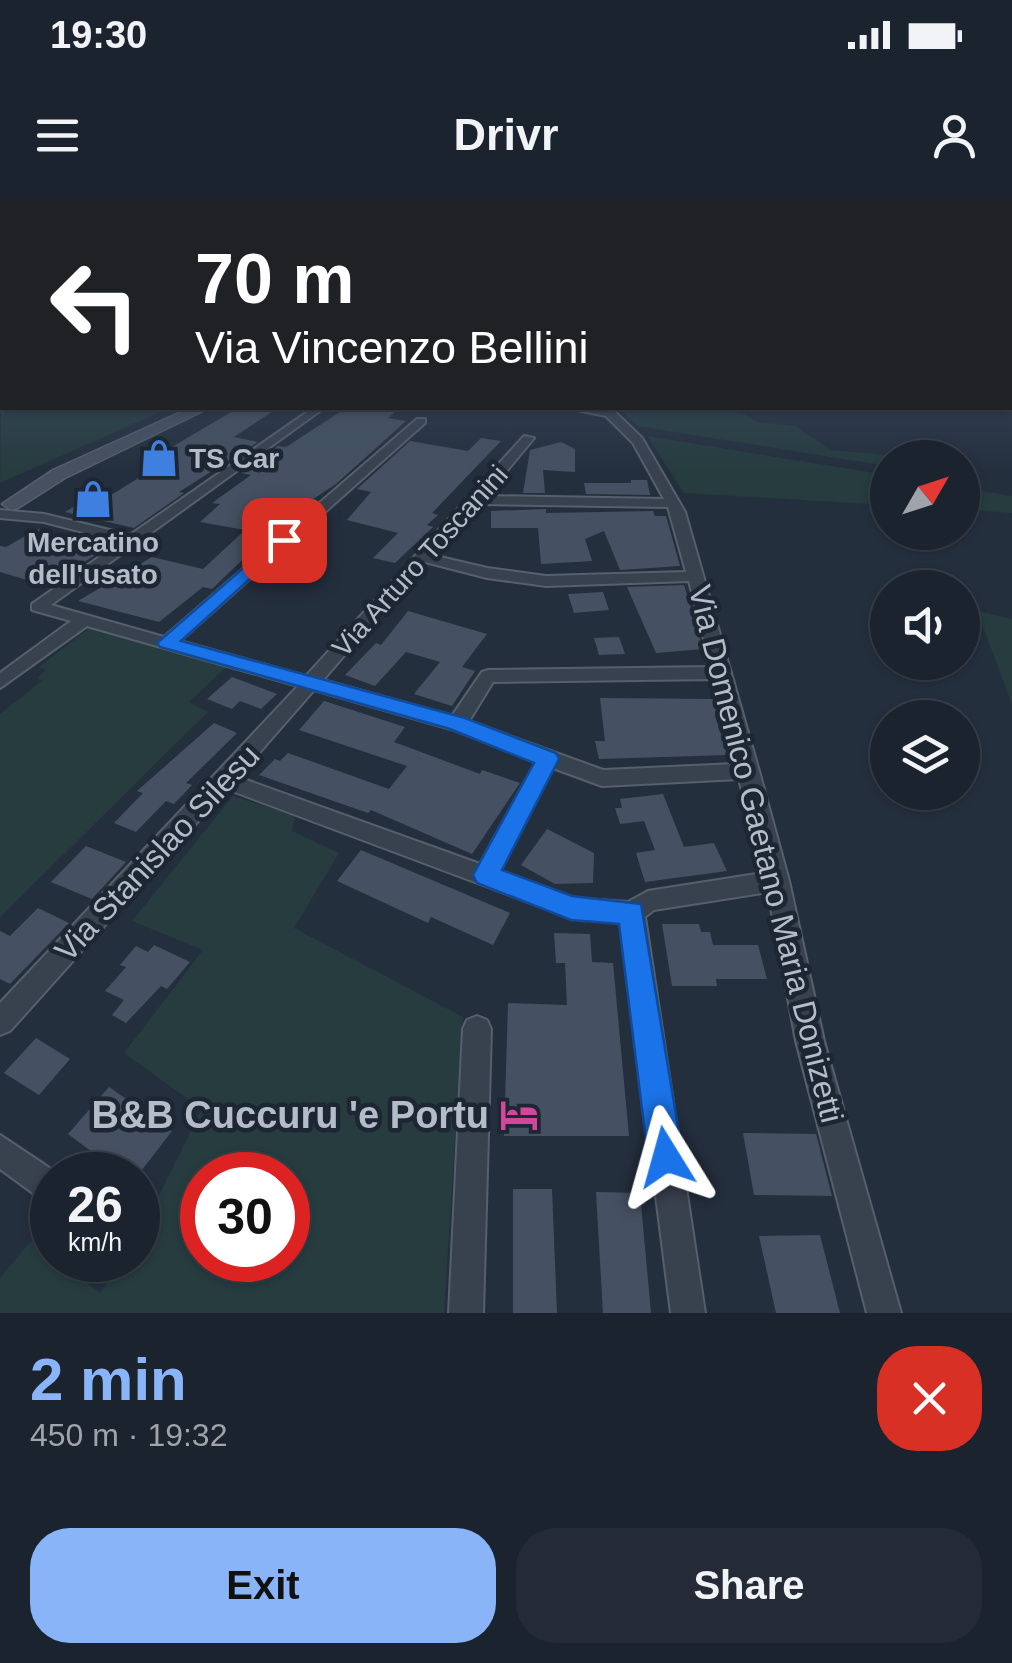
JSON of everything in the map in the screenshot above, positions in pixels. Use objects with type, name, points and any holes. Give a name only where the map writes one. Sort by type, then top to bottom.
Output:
[{"type":"main road","points":[[2,503],[34,480],[185,410]]},
{"type":"main road","points":[[2,503],[198,410]]},
{"type":"street","points":[[316,410],[38,607],[457,724],[602,778],[748,770]]},
{"type":"street","name":"Via Domenico Gaetano Maria Donizetti","points":[[607,410],[638,441],[672,503],[697,576],[777,881],[810,1041],[884,1313]]},
{"type":"street","points":[[167,643],[420,421]]},
{"type":"street","name":"Via Arturo Toscanini","points":[[312,683],[528,438]]},
{"type":"street","points":[[476,500],[672,503]]},
{"type":"street","points":[[2,503],[42,518],[132,540]]},
{"type":"street","points":[[422,557],[487,573],[546,581],[697,576]]},
{"type":"street","points":[[0,682],[84,620]]},
{"type":"street","points":[[457,724],[488,676],[724,673]]},
{"type":"street","name":"Via Stanislao Silesu","points":[[0,1022],[227,781],[312,683]]},
{"type":"street","points":[[486,875],[548,759]]},
{"type":"street","points":[[227,781],[571,908],[632,913],[648,900],[777,881]]},
{"type":"street","points":[[632,913],[688,1313]]},
{"type":"street","points":[[466,1313],[476,1029]]},
{"type":"street","points":[[0,1150],[30,1172]]},
{"type":"green space","points":[[1,410],[164,410],[0,483]]},
{"type":"green space","points":[[621,410],[722,410],[745,414],[757,422],[795,426],[831,450],[870,453],[870,463],[637,426]]},
{"type":"green space","points":[[647,436],[870,472],[870,504],[684,493]]},
{"type":"green space","points":[[980,491],[1012,496],[1012,513],[980,510]]},
{"type":"green space","points":[[980,612],[1012,619],[1012,704],[980,619]]},
{"type":"green space","points":[[91,627],[226,667],[189,702],[208,712],[0,917],[0,714],[42,681],[37,678],[46,670],[39,667]]},
{"type":"green space","points":[[233,796],[295,816],[292,831],[339,853],[294,928],[463,1017],[444,1313],[0,1313],[0,1278],[30,1242],[30,1282],[85,1282],[100,1293],[107,1282],[160,1282],[160,1193],[180,1153],[180,1282],[310,1282],[310,1152],[180,1152],[202,1109],[124,1053],[203,950],[132,921]]},
{"type":"building","points":[[235,410],[275,410],[234,437],[258,442],[179,492],[184,493],[134,528],[65,512],[98,492],[111,495],[161,464],[148,461]]},
{"type":"building","points":[[343,410],[398,410],[388,418],[406,421],[336,484],[289,515],[212,589],[203,587],[159,622],[78,601],[152,557],[203,569],[245,530],[200,522],[220,504],[212,503],[251,475],[241,473],[278,446],[286,447]]},
{"type":"building","points":[[481,438],[501,441],[432,513],[438,515],[427,525],[433,527],[395,563],[373,558],[398,533],[347,520],[371,492],[357,489],[410,441],[468,451]]},
{"type":"building","points":[[561,442],[575,449],[575,472],[543,470],[545,493],[523,493],[530,450]]},
{"type":"building","points":[[647,480],[650,495],[586,494],[584,483]]},
{"type":"building","points":[[546,509],[546,513],[653,511],[655,516],[666,516],[680,566],[620,570],[604,531],[585,539],[592,561],[541,564],[538,528],[491,528],[491,511]]},
{"type":"building","points":[[38,529],[106,548],[47,586],[0,572],[0,546],[6,547]]},
{"type":"building","points":[[684,585],[703,649],[656,653],[627,587]]},
{"type":"building","points":[[603,592],[609,610],[574,613],[568,594]]},
{"type":"building","points":[[408,611],[487,634],[462,667],[475,671],[452,706],[414,694],[440,662],[406,652],[375,686],[345,675],[376,643],[381,645]]},
{"type":"building","points":[[619,637],[625,654],[599,655],[594,638]]},
{"type":"building","points":[[232,677],[277,694],[261,709],[240,701],[232,709],[207,699]]},
{"type":"building","points":[[600,698],[715,699],[720,716],[715,716],[728,755],[599,759],[595,741],[605,741]]},
{"type":"building","points":[[324,701],[405,727],[394,742],[480,774],[482,770],[520,783],[472,854],[371,810],[368,813],[259,775],[275,759],[280,761],[288,753],[389,789],[407,766],[299,730]]},
{"type":"building","points":[[214,723],[237,733],[186,783],[192,785],[174,804],[166,801],[136,832],[114,823],[143,793],[137,791]]},
{"type":"building","points":[[663,794],[684,847],[714,843],[727,871],[645,882],[636,853],[655,850],[644,821],[620,824],[615,808],[622,808],[620,799]]},
{"type":"building","points":[[547,829],[594,853],[593,883],[555,884],[521,865]]},
{"type":"building","points":[[86,846],[126,862],[92,899],[51,882]]},
{"type":"building","points":[[361,850],[510,913],[493,945],[431,917],[428,923],[337,881]]},
{"type":"building","points":[[38,908],[69,923],[10,984],[0,979],[0,931],[10,936]]},
{"type":"building","points":[[662,924],[699,924],[701,932],[710,932],[713,945],[758,945],[767,979],[716,979],[717,986],[672,986]]},
{"type":"building","points":[[554,933],[590,934],[592,962],[613,963],[629,1136],[504,1136],[508,1003],[567,1005],[565,963],[556,963]]},
{"type":"building","points":[[154,945],[190,962],[167,989],[161,986],[126,1023],[112,1015],[124,1000],[105,991],[126,967],[120,965],[136,946],[148,952]]},
{"type":"building","points":[[36,1038],[70,1059],[39,1095],[4,1073]]},
{"type":"building","points":[[109,1087],[172,1131],[156,1152],[92,1152],[68,1134]]},
{"type":"building","points":[[743,1133],[816,1134],[832,1196],[754,1195]]},
{"type":"building","points":[[513,1189],[552,1189],[557,1313],[513,1313]]},
{"type":"building","points":[[596,1192],[640,1193],[651,1313],[603,1313]]},
{"type":"building","points":[[820,1235],[840,1313],[776,1313],[759,1236]]},
{"type":"place","name":"TS Car","points":[[159,458]]},
{"type":"place","name":"Mercatino dell'usato","points":[[93,499]]},
{"type":"place","name":"B&B Cuccuru 'e Portu","points":[[519,1115]]},
{"type":"route","points":[[284,540],[167,643],[457,724],[548,759],[486,875],[571,908],[632,913],[666,1157]]}]
